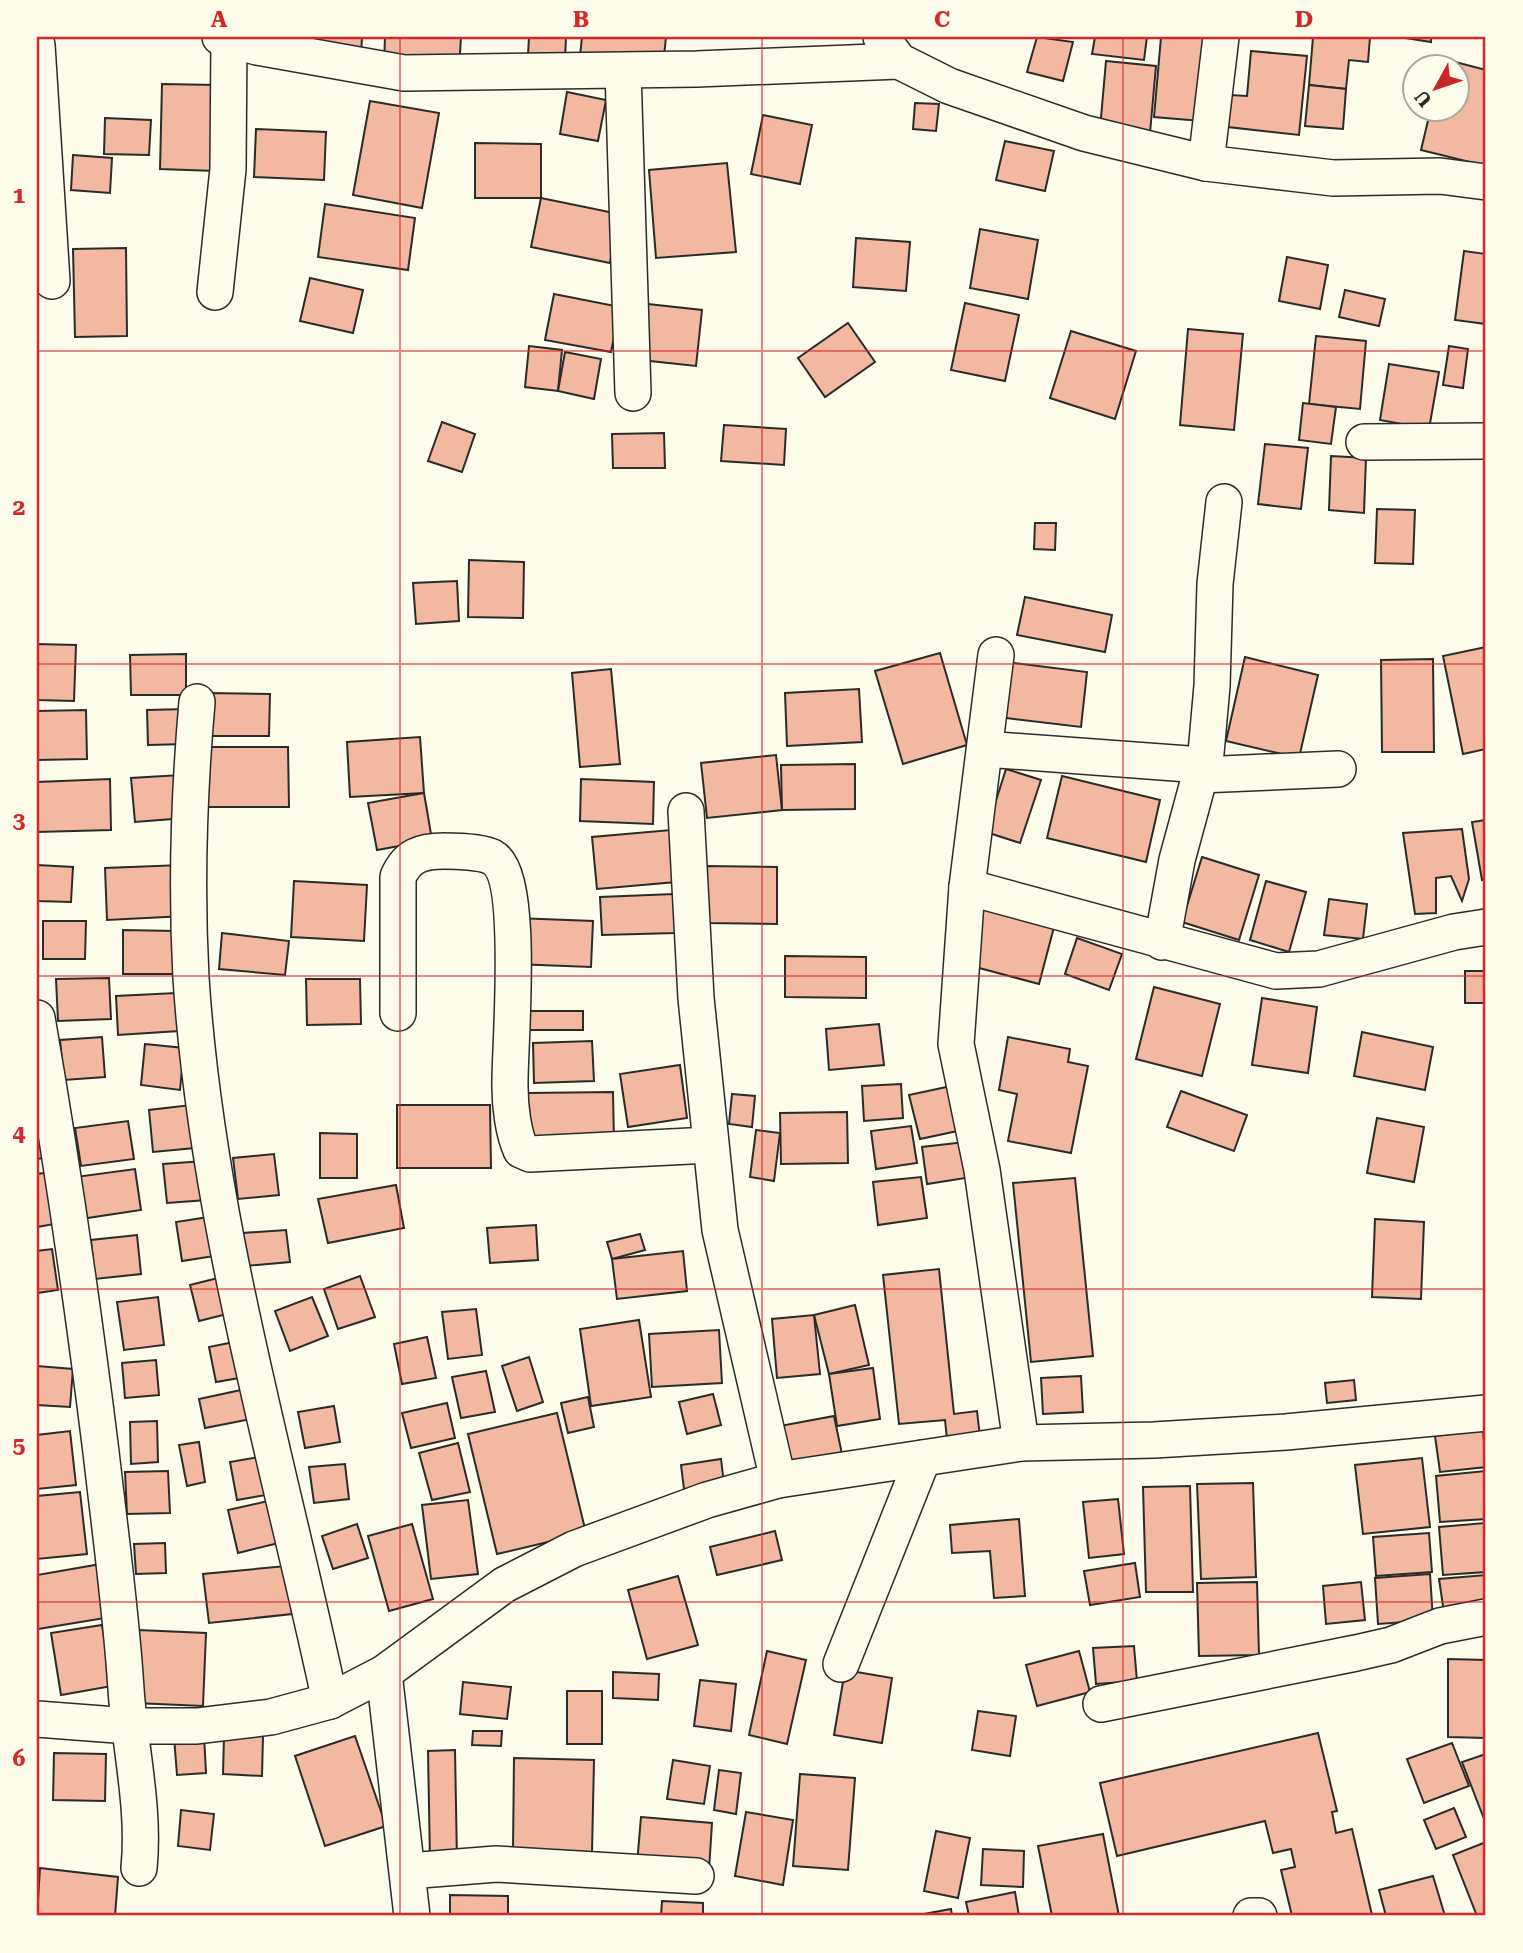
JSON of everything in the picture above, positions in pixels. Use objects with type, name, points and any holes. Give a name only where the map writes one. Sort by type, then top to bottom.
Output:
[{"type":"street","points":[[1206,163],[1220,37]]},
{"type":"street","points":[[215,292],[228,169],[224,38],[404,74],[623,71],[890,49],[949,86],[1002,106],[1084,133],[1206,163],[1333,178],[1440,176],[1486,182]]},
{"type":"street","points":[[37,46],[52,281]]},
{"type":"street","points":[[623,71],[633,393]]},
{"type":"street","points":[[1364,442],[1486,441]]},
{"type":"street","points":[[1162,942],[1177,860],[1201,770],[1212,686],[1215,584],[1224,502]]},
{"type":"street","points":[[996,655],[967,887],[956,1044],[982,1170],[1021,1443]]},
{"type":"street","points":[[197,702],[191,774],[189,895],[191,977],[200,1065],[230,1256],[330,1701]]},
{"type":"street","points":[[985,749],[1201,770],[1338,769]]},
{"type":"street","points":[[686,811],[691,923],[720,1230],[778,1480]]},
{"type":"street","points":[[398,1013],[398,877],[404,864],[414,855],[444,851],[491,856],[505,877],[510,904],[514,984],[510,1087],[521,1150],[530,1153],[710,1145]]},
{"type":"street","points":[[967,887],[1276,971],[1319,969],[1454,932],[1486,927]]},
{"type":"street","points":[[37,1018],[90,1361],[143,1832],[139,1868]]},
{"type":"street","points":[[37,1719],[129,1726],[197,1726],[259,1719],[330,1701],[384,1673],[505,1585],[574,1549],[707,1500],[778,1480],[1021,1443],[1154,1440],[1273,1433],[1486,1413]]},
{"type":"street","points":[[841,1664],[923,1458]]},
{"type":"street","points":[[1101,1704],[1356,1653],[1391,1645],[1440,1626],[1486,1617]]},
{"type":"street","points":[[384,1673],[412,1916]]},
{"type":"street","points":[[408,1871],[496,1864],[695,1876]]},
{"type":"street","points":[[1251,1916],[1259,1916]]},
{"type":"building","points":[[291,37],[362,37],[361,56]]},
{"type":"building","points":[[385,37],[461,37],[459,70],[384,66]]},
{"type":"building","points":[[529,37],[566,37],[565,59],[528,55]]},
{"type":"building","points":[[582,37],[666,37],[663,66],[580,56]]},
{"type":"building","points":[[1037,37],[1073,42],[1063,81],[1027,72]]},
{"type":"building","points":[[1095,37],[1147,37],[1144,60],[1092,54]]},
{"type":"building","points":[[1161,37],[1208,37],[1201,121],[1154,117]]},
{"type":"building","points":[[1313,37],[1370,37],[1368,62],[1349,60],[1346,89],[1309,85]]},
{"type":"building","points":[[1399,37],[1431,37],[1431,42]]},
{"type":"building","points":[[1251,51],[1307,56],[1299,135],[1228,127],[1231,95],[1247,96]]},
{"type":"building","points":[[1106,61],[1156,66],[1150,133],[1100,129]]},
{"type":"building","points":[[1470,66],[1486,70],[1486,166],[1421,150],[1428,122],[1470,122]]},
{"type":"building","points":[[162,84],[217,85],[215,171],[160,169]]},
{"type":"building","points":[[1309,85],[1346,89],[1343,129],[1305,126]]},
{"type":"building","points":[[567,92],[606,100],[598,141],[560,134]]},
{"type":"building","points":[[370,101],[439,113],[422,208],[353,195]]},
{"type":"building","points":[[915,103],[939,104],[936,131],[913,129]]},
{"type":"building","points":[[763,115],[812,125],[800,184],[751,174]]},
{"type":"building","points":[[105,118],[151,120],[149,155],[104,154]]},
{"type":"building","points":[[256,129],[326,132],[324,180],[254,177]]},
{"type":"building","points":[[1005,141],[1054,151],[1045,191],[996,180]]},
{"type":"building","points":[[475,143],[541,144],[541,198],[475,198]]},
{"type":"building","points":[[73,155],[112,158],[110,193],[71,190]]},
{"type":"building","points":[[727,163],[736,252],[656,258],[649,170]]},
{"type":"building","points":[[541,198],[619,214],[610,263],[531,247]]},
{"type":"building","points":[[325,204],[415,218],[408,270],[318,257]]},
{"type":"building","points":[[980,229],[1038,240],[1028,299],[970,288]]},
{"type":"building","points":[[856,238],[910,242],[906,291],[853,287]]},
{"type":"building","points":[[126,248],[127,336],[75,337],[73,249]]},
{"type":"building","points":[[1464,251],[1486,254],[1486,324],[1455,320]]},
{"type":"building","points":[[1287,257],[1328,265],[1320,309],[1279,301]]},
{"type":"building","points":[[310,278],[363,290],[353,333],[300,321]]},
{"type":"building","points":[[1345,290],[1385,299],[1379,326],[1339,317]]},
{"type":"building","points":[[554,294],[620,307],[611,352],[545,340]]},
{"type":"building","points":[[965,303],[1019,315],[1005,381],[951,370]]},
{"type":"building","points":[[648,304],[702,310],[696,366],[641,360]]},
{"type":"building","points":[[848,323],[875,362],[825,397],[798,358]]},
{"type":"building","points":[[1188,329],[1243,334],[1234,430],[1180,425]]},
{"type":"building","points":[[1071,331],[1136,351],[1115,419],[1050,398]]},
{"type":"building","points":[[1316,336],[1366,341],[1360,409],[1309,404]]},
{"type":"building","points":[[529,346],[562,350],[558,391],[525,387]]},
{"type":"building","points":[[1449,346],[1468,349],[1463,388],[1443,385]]},
{"type":"building","points":[[565,352],[601,359],[594,399],[558,391]]},
{"type":"building","points":[[1389,364],[1439,372],[1429,429],[1380,420]]},
{"type":"building","points":[[1303,403],[1336,407],[1331,444],[1299,440]]},
{"type":"building","points":[[442,422],[475,434],[462,472],[428,461]]},
{"type":"building","points":[[724,425],[786,429],[784,465],[721,461]]},
{"type":"building","points":[[664,433],[665,468],[613,468],[612,434]]},
{"type":"building","points":[[1265,444],[1308,448],[1301,509],[1258,504]]},
{"type":"building","points":[[1331,456],[1366,458],[1364,513],[1329,510]]},
{"type":"building","points":[[1377,509],[1415,510],[1413,564],[1375,563]]},
{"type":"building","points":[[1035,523],[1056,523],[1055,550],[1034,549]]},
{"type":"building","points":[[469,560],[524,562],[523,618],[468,617]]},
{"type":"building","points":[[457,581],[459,621],[416,624],[413,583]]},
{"type":"building","points":[[1025,597],[1112,615],[1105,652],[1017,635]]},
{"type":"building","points":[[37,644],[76,645],[74,701],[37,700]]},
{"type":"building","points":[[1486,647],[1486,749],[1463,754],[1443,656]]},
{"type":"building","points":[[940,653],[967,745],[903,764],[875,671]]},
{"type":"building","points":[[186,654],[186,695],[131,695],[130,655]]},
{"type":"building","points":[[1245,657],[1318,675],[1299,758],[1226,741]]},
{"type":"building","points":[[1433,659],[1434,752],[1382,752],[1381,660]]},
{"type":"building","points":[[997,661],[1087,672],[1081,727],[990,716]]},
{"type":"building","points":[[611,669],[620,764],[580,767],[572,673]]},
{"type":"building","points":[[859,689],[862,742],[787,746],[785,693]]},
{"type":"building","points":[[208,693],[270,694],[269,736],[208,736]]},
{"type":"building","points":[[186,709],[188,744],[148,745],[147,710]]},
{"type":"building","points":[[86,710],[87,759],[37,760],[37,711]]},
{"type":"building","points":[[420,737],[424,793],[350,797],[347,742]]},
{"type":"building","points":[[207,747],[288,747],[289,807],[208,807]]},
{"type":"building","points":[[776,755],[782,810],[707,818],[701,763]]},
{"type":"building","points":[[855,764],[855,809],[782,810],[781,765]]},
{"type":"building","points":[[1006,769],[1041,780],[1020,843],[986,832]]},
{"type":"building","points":[[181,775],[185,818],[135,822],[131,778]]},
{"type":"building","points":[[1062,776],[1160,800],[1146,862],[1047,838]]},
{"type":"building","points":[[110,779],[111,830],[37,832],[37,782]]},
{"type":"building","points":[[581,779],[654,782],[653,824],[580,821]]},
{"type":"building","points":[[424,793],[432,840],[377,850],[368,803]]},
{"type":"building","points":[[1486,820],[1486,879],[1482,880],[1472,822]]},
{"type":"building","points":[[1462,829],[1469,879],[1462,901],[1451,876],[1436,878],[1436,913],[1415,914],[1403,833]]},
{"type":"building","points":[[671,830],[676,882],[597,889],[592,837]]},
{"type":"building","points":[[1202,857],[1259,875],[1239,940],[1182,922]]},
{"type":"building","points":[[37,865],[73,867],[71,902],[37,901]]},
{"type":"building","points":[[182,865],[185,916],[107,920],[105,868]]},
{"type":"building","points":[[706,866],[777,867],[777,924],[706,923]]},
{"type":"building","points":[[294,881],[367,885],[364,941],[291,937]]},
{"type":"building","points":[[1266,881],[1306,892],[1289,952],[1250,940]]},
{"type":"building","points":[[674,894],[675,933],[602,935],[600,897]]},
{"type":"building","points":[[1329,899],[1367,904],[1363,939],[1324,935]]},
{"type":"building","points":[[983,909],[1054,927],[1039,984],[968,965]]},
{"type":"building","points":[[515,918],[593,921],[591,967],[514,964]]},
{"type":"building","points":[[43,921],[86,921],[85,959],[43,959]]},
{"type":"building","points":[[123,930],[175,931],[175,974],[123,974]]},
{"type":"building","points":[[222,933],[289,941],[285,975],[219,969]]},
{"type":"building","points":[[1077,938],[1122,954],[1109,990],[1065,974]]},
{"type":"building","points":[[785,956],[866,957],[866,998],[785,997]]},
{"type":"building","points":[[1465,971],[1486,971],[1486,1003],[1465,1003]]},
{"type":"building","points":[[109,978],[111,1019],[58,1021],[56,979]]},
{"type":"building","points":[[306,979],[360,979],[361,1024],[307,1025]]},
{"type":"building","points":[[1154,987],[1220,1004],[1202,1076],[1136,1059]]},
{"type":"building","points":[[176,993],[179,1031],[118,1035],[116,996]]},
{"type":"building","points":[[1262,998],[1317,1007],[1308,1073],[1252,1065]]},
{"type":"building","points":[[523,1011],[583,1011],[583,1030],[523,1030]]},
{"type":"building","points":[[879,1024],[884,1065],[829,1070],[826,1029]]},
{"type":"building","points":[[1362,1032],[1433,1047],[1425,1090],[1354,1076]]},
{"type":"building","points":[[102,1037],[105,1077],[64,1080],[60,1040]]},
{"type":"building","points":[[1008,1037],[1070,1049],[1068,1062],[1088,1066],[1071,1153],[1008,1141],[1017,1094],[999,1090]]},
{"type":"building","points":[[592,1041],[594,1081],[534,1083],[533,1043]]},
{"type":"building","points":[[145,1044],[184,1048],[180,1090],[141,1085]]},
{"type":"building","points":[[680,1065],[687,1118],[628,1127],[620,1074]]},
{"type":"building","points":[[901,1084],[903,1118],[864,1121],[862,1086]]},
{"type":"building","points":[[956,1085],[967,1129],[920,1139],[909,1095]]},
{"type":"building","points":[[1181,1091],[1247,1115],[1234,1151],[1167,1127]]},
{"type":"building","points":[[613,1092],[614,1143],[527,1144],[527,1093]]},
{"type":"building","points":[[732,1094],[755,1096],[752,1127],[729,1124]]},
{"type":"building","points":[[37,1105],[49,1157],[37,1159]]},
{"type":"building","points":[[191,1105],[195,1148],[153,1152],[149,1110]]},
{"type":"building","points":[[397,1105],[490,1105],[491,1168],[397,1168]]},
{"type":"building","points":[[847,1112],[848,1163],[781,1164],[780,1113]]},
{"type":"building","points":[[1377,1118],[1424,1127],[1414,1182],[1367,1173]]},
{"type":"building","points":[[128,1121],[134,1159],[81,1166],[75,1128]]},
{"type":"building","points":[[911,1126],[917,1163],[876,1169],[871,1131]]},
{"type":"building","points":[[756,1130],[780,1133],[774,1181],[750,1177]]},
{"type":"building","points":[[320,1133],[357,1134],[357,1178],[320,1178]]},
{"type":"building","points":[[965,1142],[972,1177],[927,1184],[922,1147]]},
{"type":"building","points":[[274,1154],[279,1195],[238,1199],[233,1158]]},
{"type":"building","points":[[204,1161],[207,1200],[167,1203],[163,1164]]},
{"type":"building","points":[[135,1169],[141,1210],[74,1220],[68,1178]]},
{"type":"building","points":[[52,1172],[60,1223],[37,1227],[37,1174]]},
{"type":"building","points":[[921,1177],[927,1218],[878,1225],[873,1182]]},
{"type":"building","points":[[1075,1178],[1093,1356],[1031,1362],[1013,1183]]},
{"type":"building","points":[[396,1185],[404,1228],[328,1243],[318,1199]]},
{"type":"building","points":[[215,1216],[221,1255],[182,1261],[176,1222]]},
{"type":"building","points":[[1375,1219],[1424,1222],[1421,1299],[1372,1297]]},
{"type":"building","points":[[536,1225],[538,1260],[490,1263],[487,1228]]},
{"type":"building","points":[[286,1230],[290,1262],[246,1266],[243,1233]]},
{"type":"building","points":[[640,1234],[645,1250],[612,1259],[607,1242]]},
{"type":"building","points":[[137,1235],[141,1274],[95,1279],[91,1240]]},
{"type":"building","points":[[52,1249],[58,1290],[37,1293],[37,1251]]},
{"type":"building","points":[[683,1251],[687,1291],[617,1299],[612,1259]]},
{"type":"building","points":[[939,1269],[954,1414],[977,1411],[981,1446],[948,1449],[945,1420],[899,1424],[883,1275]]},
{"type":"building","points":[[226,1276],[235,1312],[199,1321],[190,1285]]},
{"type":"building","points":[[360,1276],[375,1317],[338,1329],[324,1289]]},
{"type":"building","points":[[158,1297],[164,1345],[124,1350],[117,1302]]},
{"type":"building","points":[[312,1297],[328,1336],[290,1351],[275,1311]]},
{"type":"building","points":[[855,1305],[869,1365],[829,1374],[814,1315]]},
{"type":"building","points":[[476,1309],[482,1355],[448,1359],[442,1312]]},
{"type":"building","points":[[814,1315],[820,1374],[777,1378],[772,1319]]},
{"type":"building","points":[[639,1320],[651,1397],[591,1406],[580,1329]]},
{"type":"building","points":[[719,1330],[722,1383],[652,1387],[649,1334]]},
{"type":"building","points":[[427,1337],[436,1378],[402,1384],[394,1344]]},
{"type":"building","points":[[244,1340],[251,1376],[216,1382],[209,1347]]},
{"type":"building","points":[[529,1357],[543,1402],[517,1411],[502,1366]]},
{"type":"building","points":[[156,1360],[159,1395],[125,1398],[122,1363]]},
{"type":"building","points":[[37,1366],[73,1369],[70,1407],[37,1405]]},
{"type":"building","points":[[873,1368],[880,1419],[837,1426],[829,1374]]},
{"type":"building","points":[[486,1371],[495,1412],[461,1418],[452,1377]]},
{"type":"building","points":[[1081,1376],[1083,1412],[1043,1414],[1041,1378]]},
{"type":"building","points":[[1354,1380],[1356,1400],[1327,1403],[1325,1383]]},
{"type":"building","points":[[255,1387],[261,1417],[205,1428],[199,1399]]},
{"type":"building","points":[[713,1394],[721,1425],[687,1434],[679,1402]]},
{"type":"building","points":[[588,1397],[594,1427],[568,1433],[561,1403]]},
{"type":"building","points":[[447,1403],[455,1438],[411,1448],[402,1413]]},
{"type":"building","points":[[334,1406],[340,1442],[305,1448],[298,1412]]},
{"type":"building","points":[[557,1413],[586,1533],[497,1554],[468,1434]]},
{"type":"building","points":[[834,1416],[842,1454],[787,1465],[780,1426]]},
{"type":"building","points":[[157,1421],[158,1462],[131,1464],[130,1422]]},
{"type":"building","points":[[1483,1430],[1486,1467],[1440,1472],[1435,1436]]},
{"type":"building","points":[[70,1431],[76,1485],[37,1489],[37,1435]]},
{"type":"building","points":[[199,1442],[205,1482],[187,1486],[179,1445]]},
{"type":"building","points":[[458,1443],[470,1492],[432,1500],[419,1453]]},
{"type":"building","points":[[271,1455],[278,1493],[237,1500],[230,1462]]},
{"type":"building","points":[[1422,1458],[1430,1527],[1363,1534],[1355,1465]]},
{"type":"building","points":[[721,1459],[725,1492],[685,1497],[681,1465]]},
{"type":"building","points":[[345,1464],[349,1499],[314,1503],[309,1467]]},
{"type":"building","points":[[168,1471],[170,1513],[127,1514],[125,1472]]},
{"type":"building","points":[[1485,1471],[1486,1519],[1440,1522],[1436,1476]]},
{"type":"building","points":[[1253,1483],[1256,1577],[1201,1579],[1197,1484]]},
{"type":"building","points":[[1190,1486],[1193,1592],[1146,1592],[1143,1487]]},
{"type":"building","points":[[80,1492],[87,1554],[37,1559],[37,1496]]},
{"type":"building","points":[[277,1499],[287,1541],[238,1553],[228,1510]]},
{"type":"building","points":[[1118,1499],[1124,1554],[1089,1558],[1083,1502]]},
{"type":"building","points":[[468,1500],[478,1574],[431,1579],[422,1505]]},
{"type":"building","points":[[1019,1519],[1025,1596],[994,1598],[990,1551],[952,1553],[950,1525]]},
{"type":"building","points":[[1485,1523],[1486,1572],[1443,1575],[1439,1527]]},
{"type":"building","points":[[357,1524],[368,1558],[333,1569],[322,1536]]},
{"type":"building","points":[[412,1524],[433,1599],[389,1611],[368,1536]]},
{"type":"building","points":[[775,1531],[782,1560],[717,1575],[710,1547]]},
{"type":"building","points":[[1429,1533],[1432,1572],[1376,1576],[1373,1537]]},
{"type":"building","points":[[165,1543],[166,1573],[136,1574],[134,1544]]},
{"type":"building","points":[[1135,1563],[1140,1597],[1090,1605],[1084,1571]]},
{"type":"building","points":[[101,1564],[111,1617],[38,1629],[37,1575]]},
{"type":"building","points":[[286,1566],[292,1614],[209,1623],[203,1574]]},
{"type":"building","points":[[1430,1574],[1433,1620],[1378,1624],[1375,1578]]},
{"type":"building","points":[[1486,1575],[1486,1608],[1444,1613],[1439,1579]]},
{"type":"building","points":[[678,1576],[698,1645],[647,1659],[628,1590]]},
{"type":"building","points":[[1257,1582],[1259,1655],[1199,1656],[1197,1583]]},
{"type":"building","points":[[1361,1582],[1365,1620],[1326,1624],[1323,1586]]},
{"type":"building","points":[[102,1625],[112,1686],[61,1695],[51,1633]]},
{"type":"building","points":[[138,1630],[206,1633],[203,1706],[135,1703]]},
{"type":"building","points":[[1134,1646],[1137,1681],[1096,1684],[1093,1648]]},
{"type":"building","points":[[767,1651],[806,1660],[787,1744],[749,1735]]},
{"type":"building","points":[[1079,1651],[1090,1692],[1037,1706],[1026,1665]]},
{"type":"building","points":[[1448,1659],[1486,1660],[1486,1738],[1448,1737]]},
{"type":"building","points":[[845,1670],[892,1678],[882,1743],[834,1735]]},
{"type":"building","points":[[613,1672],[659,1674],[658,1700],[613,1698]]},
{"type":"building","points":[[700,1680],[736,1684],[731,1731],[694,1726]]},
{"type":"building","points":[[463,1682],[511,1687],[507,1719],[460,1714]]},
{"type":"building","points":[[567,1691],[602,1691],[602,1744],[567,1744]]},
{"type":"building","points":[[978,1711],[1016,1716],[1010,1756],[972,1750]]},
{"type":"building","points":[[473,1731],[502,1731],[501,1746],[472,1745]]},
{"type":"building","points":[[1318,1733],[1337,1811],[1332,1812],[1336,1833],[1352,1829],[1372,1915],[1292,1916],[1281,1870],[1295,1867],[1291,1849],[1273,1853],[1265,1821],[1117,1856],[1100,1783]]},
{"type":"building","points":[[204,1735],[206,1773],[177,1775],[174,1737]]},
{"type":"building","points":[[224,1736],[263,1736],[262,1776],[223,1774]]},
{"type":"building","points":[[355,1736],[386,1826],[325,1846],[295,1756]]},
{"type":"building","points":[[1452,1743],[1469,1786],[1424,1803],[1407,1759]]},
{"type":"building","points":[[455,1750],[457,1861],[430,1862],[428,1751]]},
{"type":"building","points":[[54,1753],[106,1754],[105,1801],[53,1800]]},
{"type":"building","points":[[1486,1754],[1486,1824],[1462,1762]]},
{"type":"building","points":[[514,1758],[594,1760],[592,1852],[513,1850]]},
{"type":"building","points":[[673,1760],[710,1766],[704,1804],[667,1799]]},
{"type":"building","points":[[719,1770],[741,1773],[736,1814],[714,1810]]},
{"type":"building","points":[[800,1774],[855,1778],[848,1870],[793,1866]]},
{"type":"building","points":[[1454,1808],[1466,1837],[1436,1849],[1424,1820]]},
{"type":"building","points":[[181,1810],[214,1814],[210,1850],[178,1846]]},
{"type":"building","points":[[746,1812],[793,1820],[783,1885],[735,1876]]},
{"type":"building","points":[[641,1817],[712,1823],[709,1870],[637,1864]]},
{"type":"building","points":[[936,1831],[970,1838],[958,1898],[924,1891]]},
{"type":"building","points":[[1103,1834],[1119,1916],[1052,1916],[1038,1846]]},
{"type":"building","points":[[1486,1842],[1486,1916],[1477,1916],[1453,1855]]},
{"type":"building","points":[[983,1849],[1024,1851],[1023,1887],[981,1885]]},
{"type":"building","points":[[40,1868],[118,1877],[115,1916],[37,1916]]},
{"type":"building","points":[[1433,1876],[1445,1916],[1386,1916],[1379,1890]]},
{"type":"building","points":[[1015,1892],[1019,1916],[969,1916],[966,1902]]},
{"type":"building","points":[[450,1895],[508,1896],[508,1916],[450,1916]]},
{"type":"building","points":[[662,1901],[703,1903],[703,1916],[661,1916]]},
{"type":"building","points":[[951,1909],[952,1916],[913,1916]]}]
